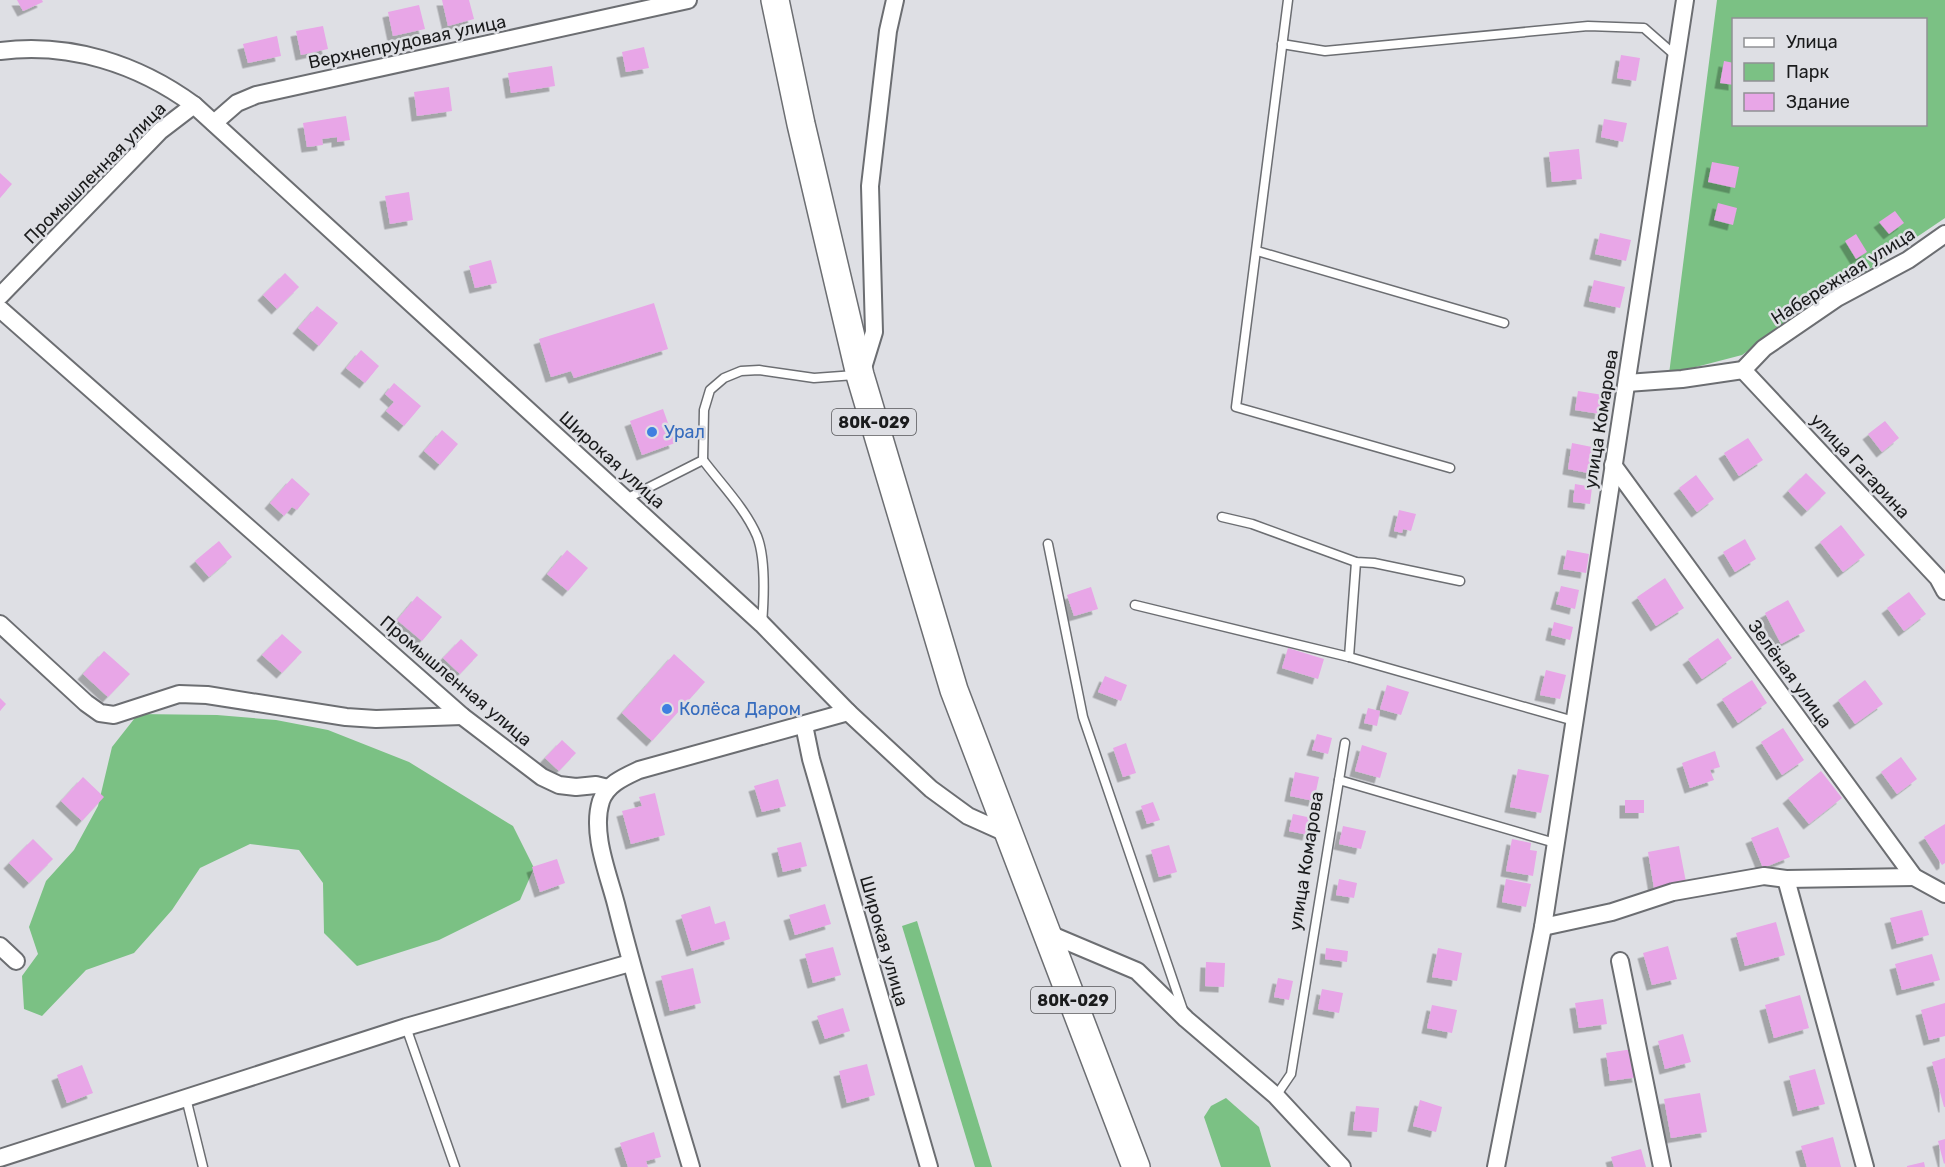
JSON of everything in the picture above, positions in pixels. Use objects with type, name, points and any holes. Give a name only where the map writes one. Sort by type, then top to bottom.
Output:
[{"type":"main road","name":"80К-029","points":[[776,0],[801,124],[860,375],[954,690],[1136,1167]]},
{"type":"street","name":"Верхнепрудовая улица","points":[[214,123],[237,103],[256,95],[687,0]]},
{"type":"street","points":[[860,375],[874,332],[870,186],[888,31],[895,0]]},
{"type":"street","name":"улица Комарова","points":[[1496,1167],[1543,927],[1684,0]]},
{"type":"street","points":[[0,51],[33,48],[73,52],[109,60],[140,72],[172,89],[194,105]]},
{"type":"street","name":"Широкая улица","points":[[194,105],[762,624],[848,712],[931,789],[968,816],[1008,834]]},
{"type":"street","name":"Промышленная улица","points":[[0,296],[160,131],[194,105]]},
{"type":"street","name":"Набережная улица","points":[[1743,370],[1764,348],[1837,298],[1908,260],[1945,234]]},
{"type":"street","name":"Промышленная улица","points":[[0,309],[462,716],[542,777],[559,785],[576,787],[596,785],[608,788]]},
{"type":"street","points":[[1627,383],[1682,379],[1743,370]]},
{"type":"street","name":"улица Гагарина","points":[[1743,370],[1943,580]]},
{"type":"street","name":"Зелёная улица","points":[[1613,465],[1914,877],[1945,894]]},
{"type":"street","points":[[0,624],[86,703],[100,712],[114,715],[178,694],[207,694],[346,717],[375,719],[462,716]]},
{"type":"street","points":[[691,1167],[630,963],[600,841],[598,819],[601,801],[608,788],[639,770],[848,712]]},
{"type":"street","name":"Широкая улица","points":[[804,725],[811,759],[929,1167]]},
{"type":"street","points":[[1543,927],[1611,912],[1673,892],[1764,876],[1786,879],[1914,877]]},
{"type":"street","points":[[1786,879],[1865,1167]]},
{"type":"street","points":[[1047,933],[1137,971],[1186,1019],[1276,1096],[1342,1167]]},
{"type":"street","points":[[0,946],[16,962]]},
{"type":"street","points":[[1620,961],[1662,1167]]},
{"type":"street","points":[[0,1158],[406,1027],[630,963]]},
{"type":"lane","points":[[1288,0],[1236,407],[1450,468]]},
{"type":"lane","points":[[1282,44],[1326,51],[1588,26],[1644,28],[1677,56]]},
{"type":"lane","points":[[1257,251],[1504,323]]},
{"type":"lane","points":[[762,624],[765,589],[758,538],[749,520],[703,460],[704,410],[710,390],[724,378],[741,372],[759,370],[814,378],[860,375]]},
{"type":"lane","points":[[626,499],[703,460]]},
{"type":"lane","points":[[1222,517],[1252,524],[1356,562],[1374,563],[1460,581]]},
{"type":"lane","points":[[1048,544],[1083,717],[1186,1019]]},
{"type":"lane","points":[[1349,657],[1356,562]]},
{"type":"lane","points":[[1135,606],[1349,657],[1574,721]]},
{"type":"lane","points":[[1339,780],[1345,743]]},
{"type":"lane","name":"улица Комарова","points":[[1276,1096],[1291,1074],[1339,780],[1556,843]]},
{"type":"lane","points":[[406,1027],[455,1167]]},
{"type":"lane","points":[[186,1098],[204,1167]]},
{"type":"green space","points":[[1717,0],[1945,0],[1945,218],[1742,355],[1669,374]]},
{"type":"green space","points":[[138,714],[217,715],[276,720],[328,730],[409,762],[513,826],[534,868],[520,900],[439,940],[357,966],[324,933],[323,883],[299,850],[250,844],[200,868],[172,910],[134,953],[86,970],[42,1016],[24,1009],[22,976],[38,954],[29,927],[46,881],[74,850],[98,806],[112,747]]},
{"type":"green space","points":[[917,921],[992,1167],[975,1167],[902,926]]},
{"type":"green space","points":[[1226,1098],[1259,1127],[1271,1167],[1221,1167],[1204,1117],[1211,1106]]},
{"type":"building","points":[[17,0],[42,0],[43,2],[23,11]]},
{"type":"building","points":[[442,0],[469,0],[474,19],[448,26]]},
{"type":"building","points":[[419,5],[425,29],[393,36],[388,12]]},
{"type":"building","points":[[323,26],[328,49],[301,55],[296,31]]},
{"type":"building","points":[[277,36],[281,56],[248,63],[243,44]]},
{"type":"building","points":[[644,47],[649,68],[626,72],[622,52]]},
{"type":"building","points":[[1621,55],[1640,58],[1636,81],[1617,78]]},
{"type":"building","points":[[1724,61],[1732,63],[1732,85],[1720,83]]},
{"type":"building","points":[[552,66],[555,86],[511,93],[508,73]]},
{"type":"building","points":[[449,87],[452,111],[417,116],[414,92]]},
{"type":"building","points":[[346,116],[350,140],[337,142],[337,137],[322,139],[323,145],[307,147],[303,123]]},
{"type":"building","points":[[1604,119],[1627,123],[1623,142],[1601,137]]},
{"type":"building","points":[[1579,149],[1582,179],[1552,182],[1549,152]]},
{"type":"building","points":[[1712,162],[1739,167],[1735,188],[1708,182]]},
{"type":"building","points":[[0,173],[12,184],[0,198]]},
{"type":"building","points":[[409,192],[413,220],[390,224],[385,196]]},
{"type":"building","points":[[1718,203],[1737,208],[1733,225],[1714,220]]},
{"type":"building","points":[[1895,211],[1904,223],[1889,234],[1879,222]]},
{"type":"building","points":[[1600,233],[1631,240],[1626,261],[1595,254]]},
{"type":"building","points":[[1856,234],[1867,252],[1856,259],[1845,241]]},
{"type":"building","points":[[491,260],[497,283],[475,288],[469,266]]},
{"type":"building","points":[[285,273],[299,287],[277,309],[263,295]]},
{"type":"building","points":[[1594,280],[1625,287],[1620,308],[1589,301]]},
{"type":"building","points":[[654,303],[668,349],[574,378],[571,371],[551,377],[539,339]]},
{"type":"building","points":[[317,306],[338,323],[319,346],[298,328]]},
{"type":"building","points":[[361,350],[379,366],[365,383],[346,368]]},
{"type":"building","points":[[394,383],[421,406],[404,426],[386,411],[394,402],[385,394]]},
{"type":"building","points":[[1578,391],[1603,395],[1600,414],[1575,410]]},
{"type":"building","name":"Урал","points":[[663,409],[675,443],[642,455],[630,421]]},
{"type":"building","points":[[1885,421],[1899,438],[1882,452],[1868,434]]},
{"type":"building","points":[[442,430],[458,444],[440,465],[424,451]]},
{"type":"building","points":[[1748,438],[1763,460],[1739,476],[1724,453]]},
{"type":"building","points":[[1572,443],[1597,448],[1593,474],[1568,469]]},
{"type":"building","points":[[1806,473],[1826,493],[1807,511],[1788,491]]},
{"type":"building","points":[[1696,475],[1714,499],[1697,512],[1679,488]]},
{"type":"building","points":[[292,478],[310,494],[297,510],[292,507],[284,516],[270,503]]},
{"type":"building","points":[[1575,484],[1592,487],[1590,504],[1573,502]]},
{"type":"building","points":[[1399,510],[1416,514],[1411,531],[1403,529],[1402,533],[1394,531]]},
{"type":"building","points":[[1841,525],[1865,555],[1843,572],[1820,542]]},
{"type":"building","points":[[1745,539],[1756,559],[1735,572],[1723,552]]},
{"type":"building","points":[[219,541],[232,557],[209,577],[195,561]]},
{"type":"building","points":[[567,550],[588,568],[568,591],[547,574]]},
{"type":"building","points":[[1567,550],[1589,554],[1586,573],[1563,569]]},
{"type":"building","points":[[1665,578],[1684,608],[1656,626],[1637,597]]},
{"type":"building","points":[[1561,586],[1579,590],[1575,609],[1556,604]]},
{"type":"building","points":[[1091,587],[1098,609],[1074,616],[1067,595]]},
{"type":"building","points":[[1909,592],[1926,614],[1904,631],[1887,608]]},
{"type":"building","points":[[417,596],[442,617],[422,641],[397,620]]},
{"type":"building","points":[[1788,600],[1805,631],[1781,644],[1765,613]]},
{"type":"building","points":[[1554,622],[1573,627],[1570,640],[1551,635]]},
{"type":"building","points":[[282,634],[302,652],[282,673],[262,655]]},
{"type":"building","points":[[1718,638],[1732,658],[1702,679],[1688,659]]},
{"type":"building","points":[[461,639],[478,655],[460,674],[443,658]]},
{"type":"building","points":[[1288,648],[1324,659],[1318,679],[1282,668]]},
{"type":"building","points":[[104,651],[130,674],[108,697],[83,674]]},
{"type":"building","points":[[674,654],[705,682],[652,741],[622,713]]},
{"type":"building","points":[[1546,670],[1566,675],[1560,699],[1540,695]]},
{"type":"building","points":[[1105,676],[1127,685],[1121,701],[1098,692]]},
{"type":"building","points":[[1752,680],[1767,703],[1738,723],[1722,699]]},
{"type":"building","points":[[1865,680],[1883,704],[1855,724],[1838,700]]},
{"type":"building","points":[[1387,685],[1409,692],[1401,715],[1380,709]]},
{"type":"building","points":[[0,698],[6,704],[0,711]]},
{"type":"building","points":[[1368,708],[1380,711],[1377,726],[1364,723]]},
{"type":"building","points":[[1783,728],[1804,760],[1782,775],[1761,742]]},
{"type":"building","points":[[1317,734],[1332,738],[1328,754],[1312,750]]},
{"type":"building","points":[[562,740],[576,753],[559,771],[545,758]]},
{"type":"building","points":[[1126,743],[1136,773],[1123,777],[1113,748]]},
{"type":"building","points":[[1362,745],[1387,753],[1380,778],[1355,771]]},
{"type":"building","points":[[1715,751],[1720,767],[1710,770],[1714,780],[1690,788],[1682,763]]},
{"type":"building","points":[[1901,757],[1917,779],[1897,794],[1881,772]]},
{"type":"building","points":[[1518,769],[1549,775],[1541,813],[1510,807]]},
{"type":"building","points":[[1821,771],[1842,798],[1809,824],[1788,798]]},
{"type":"building","points":[[1295,772],[1319,777],[1314,801],[1290,796]]},
{"type":"building","points":[[83,777],[104,797],[82,821],[61,801]]},
{"type":"building","points":[[778,779],[786,806],[762,812],[754,786]]},
{"type":"building","points":[[655,793],[665,835],[631,844],[622,811],[642,806],[639,797]]},
{"type":"building","points":[[1625,800],[1644,800],[1644,813],[1625,813]]},
{"type":"building","points":[[1153,802],[1160,820],[1147,824],[1141,806]]},
{"type":"building","points":[[1293,814],[1312,818],[1308,835],[1289,831]]},
{"type":"building","points":[[1945,824],[1945,863],[1942,865],[1924,837]]},
{"type":"building","points":[[1343,826],[1366,831],[1361,849],[1339,844]]},
{"type":"building","points":[[1778,827],[1790,857],[1763,868],[1751,838]]},
{"type":"building","points":[[33,839],[53,859],[29,883],[9,863]]},
{"type":"building","points":[[1512,839],[1531,843],[1530,850],[1537,851],[1533,876],[1506,871]]},
{"type":"building","points":[[801,842],[807,866],[783,872],[777,848]]},
{"type":"building","points":[[1169,845],[1177,872],[1159,877],[1151,850]]},
{"type":"building","points":[[1679,846],[1686,882],[1654,888],[1648,852]]},
{"type":"building","points":[[557,859],[565,883],[540,892],[532,867]]},
{"type":"building","points":[[1339,879],[1357,883],[1354,898],[1336,895]]},
{"type":"building","points":[[1506,879],[1531,884],[1526,907],[1502,902]]},
{"type":"building","points":[[825,904],[831,924],[795,935],[789,915]]},
{"type":"building","points":[[710,906],[715,924],[725,921],[730,939],[692,951],[681,915]]},
{"type":"building","points":[[1922,910],[1929,935],[1897,944],[1890,918]]},
{"type":"building","points":[[1776,922],[1785,955],[1745,966],[1736,933]]},
{"type":"building","points":[[1668,946],[1677,979],[1652,985],[1643,953]]},
{"type":"building","points":[[833,947],[841,975],[813,983],[805,954]]},
{"type":"building","points":[[1326,948],[1348,951],[1347,962],[1325,959]]},
{"type":"building","points":[[1438,948],[1462,953],[1457,981],[1432,977]]},
{"type":"building","points":[[1932,954],[1940,980],[1902,990],[1895,964]]},
{"type":"building","points":[[1206,962],[1225,963],[1224,987],[1205,986]]},
{"type":"building","points":[[693,968],[701,1003],[670,1011],[661,976]]},
{"type":"building","points":[[1278,978],[1293,981],[1289,1000],[1274,997]]},
{"type":"building","points":[[1322,989],[1343,993],[1339,1013],[1318,1009]]},
{"type":"building","points":[[1800,995],[1809,1028],[1774,1038],[1765,1005]]},
{"type":"building","points":[[1603,999],[1607,1024],[1579,1028],[1575,1003]]},
{"type":"building","points":[[1945,1003],[1945,1036],[1929,1040],[1921,1010]]},
{"type":"building","points":[[1432,1005],[1457,1010],[1452,1033],[1427,1028]]},
{"type":"building","points":[[843,1008],[850,1031],[825,1039],[817,1016]]},
{"type":"building","points":[[1683,1034],[1691,1062],[1665,1069],[1658,1041]]},
{"type":"building","points":[[1633,1049],[1638,1077],[1610,1081],[1606,1053]]},
{"type":"building","points":[[1945,1058],[1945,1107],[1944,1107],[1932,1062]]},
{"type":"building","points":[[867,1064],[875,1095],[847,1103],[839,1071]]},
{"type":"building","points":[[82,1065],[93,1093],[67,1103],[57,1075]]},
{"type":"building","points":[[1815,1069],[1825,1104],[1798,1111],[1789,1076]]},
{"type":"building","points":[[1700,1093],[1707,1132],[1671,1138],[1664,1099]]},
{"type":"building","points":[[1420,1100],[1442,1107],[1436,1132],[1413,1126]]},
{"type":"building","points":[[1356,1106],[1379,1108],[1377,1132],[1353,1130]]},
{"type":"building","points":[[654,1132],[661,1157],[646,1161],[648,1167],[628,1167],[620,1143]]},
{"type":"building","points":[[1833,1137],[1841,1167],[1807,1167],[1801,1146]]},
{"type":"building","points":[[1945,1139],[1945,1163],[1944,1164],[1938,1141]]},
{"type":"building","points":[[1641,1149],[1646,1167],[1614,1167],[1611,1157]]},
{"type":"building","points":[[1924,1162],[1925,1167],[1907,1167],[1907,1166]]},
{"type":"place","name":"Урал","points":[[652,432]]},
{"type":"place","name":"Колёса Даром","points":[[667,709]]}]
